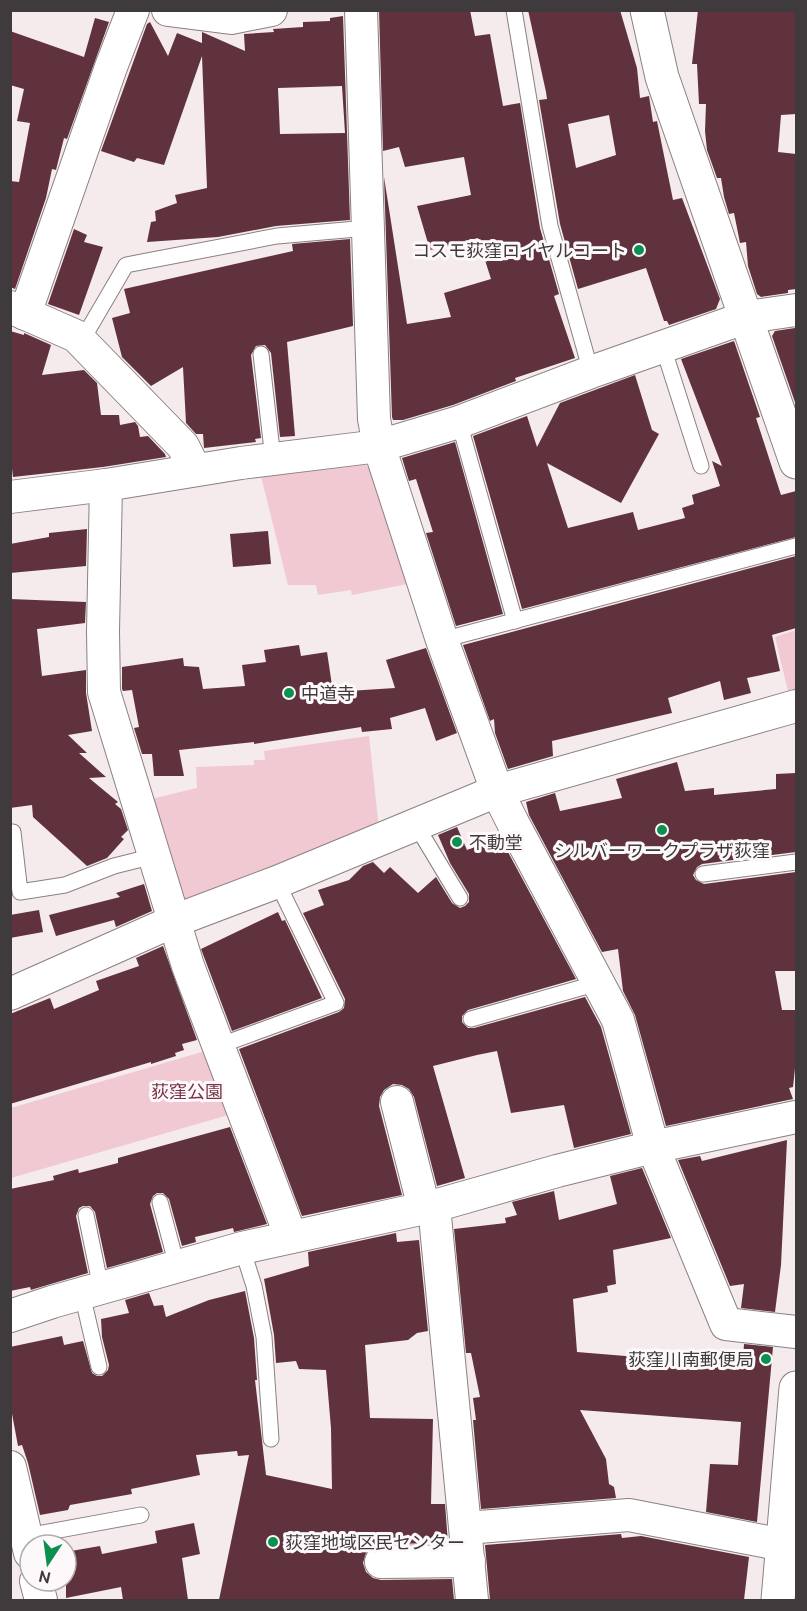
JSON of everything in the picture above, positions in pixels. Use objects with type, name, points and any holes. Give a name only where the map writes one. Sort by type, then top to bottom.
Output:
[{"type":"street","points":[[133,10],[18,311],[76,336],[183,446],[195,470]]},
{"type":"street","points":[[168,10],[231,18],[271,10]]},
{"type":"street","points":[[361,10],[374,419],[379,446],[442,640],[497,791],[618,1020],[653,1147],[726,1324],[796,1332]]},
{"type":"street","points":[[647,10],[662,77],[796,462]]},
{"type":"street","points":[[10,497],[379,446],[459,422],[747,317],[796,309]]},
{"type":"street","points":[[105,485],[104,692],[188,966],[291,1237]]},
{"type":"street","points":[[10,994],[174,921],[278,882],[497,791],[796,706]]},
{"type":"street","points":[[396,1102],[429,1207],[466,1528],[472,1600]]},
{"type":"street","points":[[10,1316],[242,1248],[429,1207],[653,1147],[796,1117]]},
{"type":"street","points":[[778,1600],[796,1388]]},
{"type":"street","points":[[10,1467],[20,1533]]},
{"type":"street","points":[[466,1528],[629,1515],[783,1545]]},
{"type":"street","points":[[381,1562],[469,1561]]},
{"type":"lane","points":[[514,10],[550,226],[591,372]]},
{"type":"lane","points":[[81,342],[126,265],[277,236],[368,228]]},
{"type":"lane","points":[[663,347],[701,466]]},
{"type":"lane","points":[[261,354],[273,459]]},
{"type":"lane","points":[[459,422],[515,621]]},
{"type":"lane","points":[[442,640],[796,546]]},
{"type":"lane","points":[[416,825],[460,898]]},
{"type":"lane","points":[[13,832],[20,892],[65,885],[114,866],[154,856]]},
{"type":"lane","points":[[703,874],[796,862]]},
{"type":"lane","points":[[218,1046],[336,1003],[278,882]]},
{"type":"lane","points":[[471,1019],[598,983]]},
{"type":"lane","points":[[160,1202],[177,1266]]},
{"type":"lane","points":[[86,1215],[99,1367]]},
{"type":"lane","points":[[242,1248],[254,1286],[264,1336],[270,1439]]},
{"type":"lane","points":[[64,1533],[141,1515]]},
{"type":"green space","points":[[363,463],[369,468],[407,584],[352,595],[351,590],[318,595],[316,585],[288,585],[261,476]]},
{"type":"green space","points":[[796,630],[796,689],[788,691],[775,637]]},
{"type":"green space","points":[[369,736],[379,829],[176,904],[147,800],[197,788],[196,767],[254,765],[254,760],[265,760],[264,751]]},
{"type":"green space","name":"荻窪公園","points":[[212,1049],[235,1113],[11,1178],[11,1108]]},
{"type":"building","points":[[379,10],[470,10],[475,36],[490,34],[503,106],[520,103],[540,228],[559,294],[554,296],[575,358],[515,378],[516,381],[453,405],[403,420],[393,420],[392,417],[384,177],[407,324],[451,317],[444,293],[491,279],[478,238],[430,250],[417,206],[471,195],[464,157],[405,167],[399,147],[383,151]]},
{"type":"building","points":[[528,10],[620,10],[637,68],[640,98],[649,96],[653,122],[657,121],[673,200],[682,198],[720,299],[716,309],[669,325],[667,321],[664,321],[646,268],[578,289],[560,224],[539,100],[547,99]],"holes":[[[609,115],[616,155],[576,168],[568,124]]]},
{"type":"building","points":[[698,10],[795,10],[796,114],[781,115],[778,152],[796,154],[796,289],[788,290],[788,293],[761,297],[757,294],[748,266],[746,242],[740,243],[734,213],[729,214],[721,178],[717,178],[707,150],[706,104],[699,104],[697,64],[692,64]]},
{"type":"building","points":[[343,16],[350,220],[276,226],[218,237],[147,242],[151,222],[156,221],[155,211],[177,203],[175,195],[207,188],[202,56],[164,165],[137,158],[134,162],[101,151],[147,24],[150,22],[168,56],[177,33],[202,43],[202,32],[245,51],[244,34],[303,27],[303,22],[330,21],[330,18]],"holes":[[[342,86],[345,133],[280,134],[278,88]]]},
{"type":"building","points":[[95,18],[109,22],[67,139],[64,138],[56,170],[52,169],[46,198],[15,289],[10,287],[10,181],[19,182],[30,123],[17,121],[24,89],[10,85],[10,31],[84,57]]},
{"type":"building","points":[[74,229],[87,235],[84,242],[103,247],[79,315],[48,304]]},
{"type":"building","points":[[350,239],[353,326],[287,342],[295,436],[280,437],[271,353],[265,345],[256,346],[251,355],[261,438],[255,439],[256,442],[204,448],[203,434],[196,434],[186,423],[183,367],[151,386],[122,357],[112,318],[130,313],[124,289],[293,251],[292,244]]},
{"type":"building","points":[[795,328],[796,405],[772,336],[775,331]]},
{"type":"building","points":[[10,331],[24,335],[24,333],[51,345],[42,375],[84,370],[97,383],[101,415],[119,415],[120,425],[135,422],[140,437],[148,436],[166,457],[13,477],[10,452]]},
{"type":"building","points":[[734,341],[760,417],[756,418],[781,495],[796,491],[796,537],[522,609],[473,436],[527,416],[537,447],[560,403],[635,375],[652,430],[659,434],[621,503],[547,463],[568,528],[633,512],[638,530],[685,518],[682,508],[694,504],[692,495],[720,486],[712,461],[722,466],[681,359]]},
{"type":"building","points":[[455,442],[503,614],[456,626],[426,533],[433,532],[416,479],[409,481],[402,458]]},
{"type":"building","points":[[87,529],[86,566],[10,573],[10,544],[49,537],[49,533]]},
{"type":"building","points":[[268,531],[271,564],[233,567],[230,534]]},
{"type":"building","points":[[796,556],[796,628],[772,635],[780,671],[747,678],[751,693],[724,700],[720,681],[668,698],[672,713],[552,741],[553,756],[508,769],[495,733],[494,719],[490,721],[463,645]]},
{"type":"building","points":[[10,599],[86,602],[85,623],[37,629],[42,676],[86,670],[86,693],[92,731],[68,735],[87,753],[79,753],[106,777],[89,778],[118,802],[115,804],[121,809],[128,830],[121,837],[124,839],[107,858],[87,866],[33,817],[32,805],[10,808]]},
{"type":"building","points":[[299,645],[301,656],[327,652],[333,692],[395,688],[386,660],[426,648],[457,733],[436,741],[425,708],[390,718],[392,729],[362,732],[361,727],[254,744],[254,742],[179,750],[184,776],[154,776],[152,754],[142,754],[134,728],[139,727],[132,690],[123,691],[122,689],[122,667],[183,658],[184,666],[199,667],[203,689],[245,686],[242,665],[266,662],[264,650]]},
{"type":"building","points":[[677,762],[685,791],[714,788],[714,795],[776,789],[776,774],[796,773],[796,852],[702,864],[697,867],[693,875],[696,880],[704,884],[796,872],[796,971],[775,971],[782,1010],[796,1010],[796,1059],[793,1087],[789,1088],[793,1099],[666,1126],[635,1015],[623,991],[618,949],[602,952],[529,815],[526,802],[555,793],[560,811],[622,798],[616,779]]},
{"type":"building","points":[[457,827],[467,850],[500,837],[576,979],[468,1010],[462,1016],[462,1022],[468,1028],[474,1028],[585,997],[601,1027],[631,1134],[574,1148],[564,1105],[511,1113],[497,1051],[477,1055],[433,1066],[465,1178],[437,1186],[414,1097],[409,1089],[393,1084],[384,1090],[379,1106],[402,1195],[302,1216],[239,1049],[339,1012],[344,1008],[345,999],[303,913],[324,905],[318,890],[349,880],[363,866],[373,862],[384,873],[390,867],[418,893],[436,877],[452,903],[460,908],[469,902],[469,894],[450,863],[438,835]]},
{"type":"building","points":[[144,884],[152,911],[116,927],[114,920],[56,936],[49,915],[120,897],[116,893]]},
{"type":"building","points":[[39,910],[43,932],[10,938],[10,915]]},
{"type":"building","points":[[278,912],[282,921],[285,920],[322,998],[232,1031],[201,949]]},
{"type":"building","points":[[163,946],[197,1040],[182,1044],[184,1050],[175,1053],[176,1056],[10,1104],[10,1014],[50,998],[54,1009],[99,990],[96,981],[139,966],[136,958]]},
{"type":"building","points":[[230,1127],[267,1224],[234,1232],[233,1228],[195,1237],[196,1242],[182,1246],[169,1199],[163,1193],[157,1193],[150,1204],[163,1252],[107,1268],[95,1212],[90,1206],[83,1206],[79,1208],[76,1216],[88,1273],[31,1290],[30,1287],[10,1291],[10,1189],[54,1180],[53,1176],[78,1169],[79,1173],[118,1163],[118,1158]]},
{"type":"building","points":[[787,1140],[781,1265],[775,1312],[741,1308],[744,1284],[730,1286],[678,1160],[700,1156],[702,1161]]},
{"type":"building","points":[[642,1168],[671,1238],[613,1250],[616,1284],[607,1286],[608,1292],[573,1299],[577,1352],[662,1359],[663,1354],[743,1360],[744,1344],[773,1347],[757,1522],[706,1512],[710,1464],[738,1465],[741,1422],[580,1410],[606,1459],[609,1484],[614,1487],[616,1498],[481,1509],[473,1420],[476,1420],[473,1398],[480,1397],[471,1353],[466,1353],[454,1229],[506,1223],[505,1218],[517,1215],[512,1202],[554,1191],[559,1220],[617,1204],[610,1176]]},
{"type":"building","points":[[396,1233],[397,1242],[419,1240],[428,1331],[417,1333],[408,1340],[365,1345],[370,1418],[433,1419],[431,1504],[445,1504],[448,1543],[380,1544],[371,1547],[363,1563],[366,1572],[373,1578],[381,1580],[452,1579],[454,1600],[219,1600],[249,1455],[238,1456],[237,1451],[196,1455],[200,1475],[131,1489],[132,1494],[70,1505],[68,1510],[40,1515],[28,1463],[22,1445],[18,1446],[10,1403],[10,1347],[62,1336],[64,1345],[83,1341],[92,1373],[102,1376],[108,1370],[109,1365],[102,1337],[101,1319],[129,1313],[125,1300],[149,1293],[154,1306],[163,1305],[166,1317],[209,1300],[245,1291],[254,1338],[257,1380],[255,1380],[266,1475],[332,1489],[331,1428],[326,1370],[299,1369],[296,1361],[276,1363],[274,1335],[264,1279],[309,1266],[308,1252]]},
{"type":"building","points":[[194,1523],[200,1554],[182,1558],[188,1600],[123,1600],[121,1587],[66,1598],[66,1593],[78,1593],[78,1550],[100,1546],[102,1554],[157,1543],[155,1531]]},
{"type":"building","points":[[621,1534],[622,1538],[641,1536],[749,1557],[744,1600],[490,1600],[485,1545]]},
{"type":"place","name":"コスモ荻窪ロイヤルコート","points":[[639,250]]},
{"type":"place","name":"中道寺","points":[[289,693]]},
{"type":"place","name":"シルバーワークプラザ荻窪","points":[[662,830]]},
{"type":"place","name":"不動堂","points":[[457,842]]},
{"type":"place","name":"荻窪川南郵便局","points":[[766,1359]]},
{"type":"place","name":"荻窪地域区民センター","points":[[273,1542]]}]
